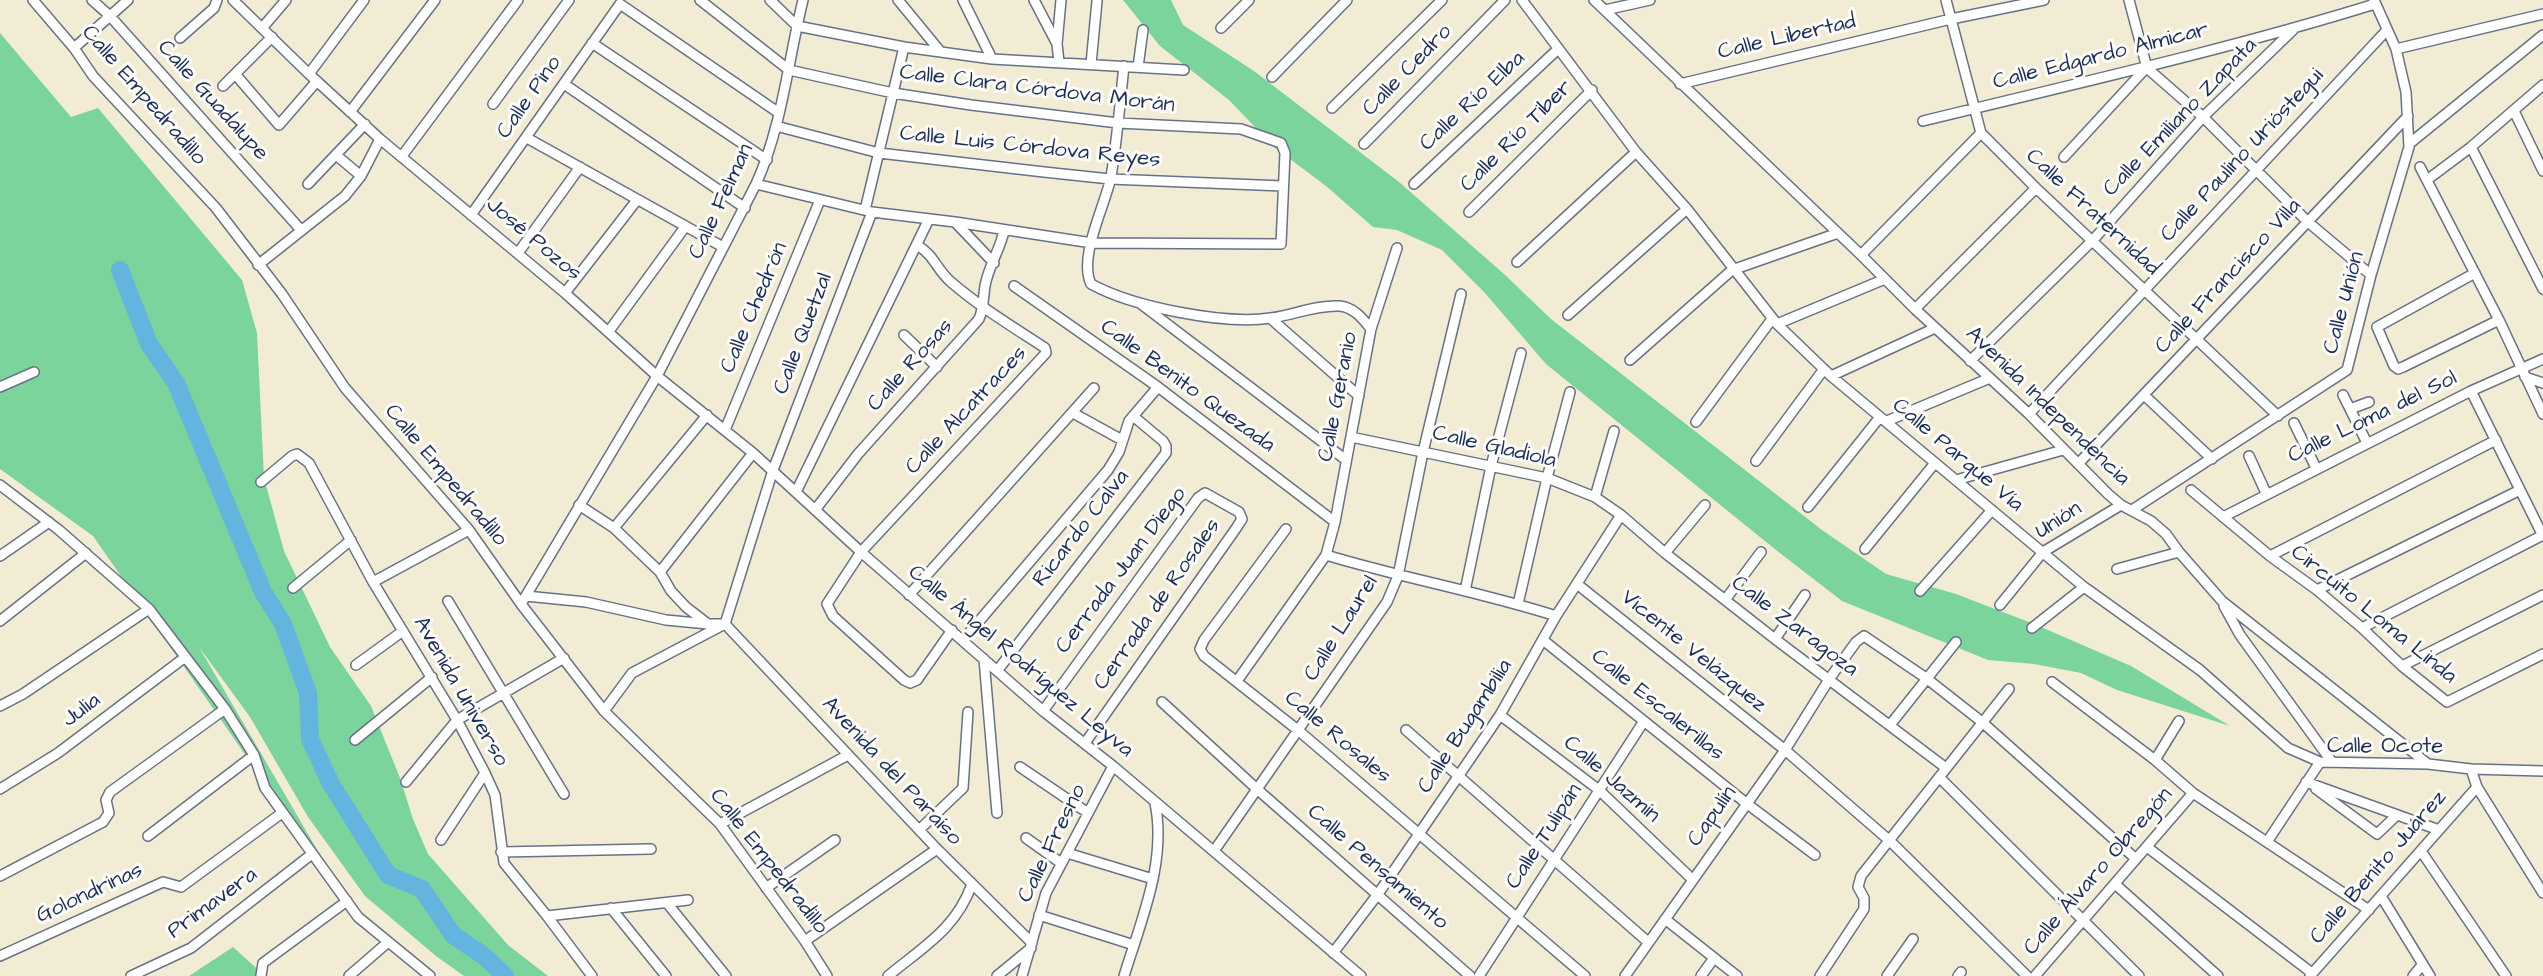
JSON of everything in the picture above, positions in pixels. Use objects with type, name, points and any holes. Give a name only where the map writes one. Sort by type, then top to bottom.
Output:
[{"type":"street","name":"Calle Empedradillo","points":[[33,0],[74,48],[93,76],[216,208],[282,294],[345,388],[469,530],[524,600],[604,711],[720,824],[805,941],[827,976]]},
{"type":"street","name":"Calle Guadalupe","points":[[92,0],[110,16],[301,230]]},
{"type":"street","points":[[74,48],[128,0]]},
{"type":"street","points":[[180,38],[214,8],[217,0]]},
{"type":"street","name":"José Pozos","points":[[233,0],[380,139],[565,293],[657,376]]},
{"type":"street","points":[[263,27],[286,0]]},
{"type":"street","points":[[234,74],[279,125],[364,0]]},
{"type":"street","points":[[350,112],[435,0]]},
{"type":"street","points":[[402,156],[518,0]]},
{"type":"street","points":[[493,104],[569,0]]},
{"type":"street","points":[[700,0],[789,70]]},
{"type":"street","points":[[770,0],[797,26],[904,47],[992,59],[1184,70]]},
{"type":"street","name":"Calle Felman","points":[[524,600],[657,376],[756,184],[767,160],[776,126],[803,0]]},
{"type":"street","points":[[898,0],[940,51]]},
{"type":"street","points":[[963,0],[992,59]]},
{"type":"street","points":[[1034,0],[1057,44]]},
{"type":"street","points":[[1059,62],[1057,44],[1061,0]]},
{"type":"street","points":[[1221,28],[1249,0]]},
{"type":"street","points":[[1272,77],[1347,0]]},
{"type":"street","points":[[1332,108],[1442,0]]},
{"type":"street","name":"Calle Cedro","points":[[1364,144],[1505,0]]},
{"type":"street","name":"Calle Parque Vía","points":[[1522,0],[1592,90],[1636,152],[1687,209],[1732,270],[1775,321],[1828,372],[2084,587],[2200,670],[2288,748],[2320,762]]},
{"type":"street","name":"Avenida Independencia","points":[[1594,0],[1915,309],[2029,414],[2121,505],[2166,534],[2222,601],[2428,764]]},
{"type":"street","points":[[1605,10],[1650,0]]},
{"type":"street","name":"Calle Fraternidad","points":[[1946,0],[1981,133],[2036,188],[2278,416]]},
{"type":"street","name":"Calle Libertad","points":[[1680,84],[2044,0]]},
{"type":"street","points":[[2129,0],[2146,68],[2203,117],[2308,222],[2371,275]]},
{"type":"street","points":[[1091,64],[1097,1]]},
{"type":"street","points":[[619,2],[778,113]]},
{"type":"street","name":"Calle Pino","points":[[471,215],[527,138],[619,2]]},
{"type":"street","name":"Calle Edgardo Almicar","points":[[1923,121],[2146,68],[2294,29],[2375,2]]},
{"type":"street","name":"Calle Unión","points":[[2132,510],[2347,370],[2371,275],[2409,144],[2406,92],[2396,49],[2375,2]]},
{"type":"street","points":[[2396,49],[2543,14]]},
{"type":"street","name":"Calle Emiliano Zapata","points":[[1970,361],[2093,240],[2203,117],[2294,29]]},
{"type":"street","points":[[1138,67],[1143,30]]},
{"type":"street","name":"Calle Paulino Urióstegui","points":[[2029,414],[2387,30]]},
{"type":"street","points":[[2409,144],[2543,35]]},
{"type":"street","points":[[224,86],[272,37]]},
{"type":"street","points":[[592,43],[767,160]]},
{"type":"street","name":"Calle Quetzal","points":[[725,624],[773,470],[869,211],[879,153],[904,47]]},
{"type":"street","name":"Calle Río Elba","points":[[1414,184],[1558,49]]},
{"type":"street","points":[[1124,66],[1110,179],[1092,243],[1087,274],[1091,284],[1139,303],[1243,320],[1270,318],[1342,306],[1358,314],[1371,329]]},
{"type":"street","points":[[2064,156],[2146,68]]},
{"type":"street","name":"Calle Clara Córdova Morán","points":[[789,70],[893,93],[1118,123],[1240,129],[1281,143],[1285,153],[1283,186]]},
{"type":"street","points":[[564,84],[744,208]]},
{"type":"street","points":[[2427,180],[2472,147],[2543,85]]},
{"type":"street","name":"Calle Río Tiber","points":[[1469,212],[1592,90]]},
{"type":"street","points":[[2514,111],[2543,171]]},
{"type":"street","name":"Calle Francisco Villa","points":[[2079,464],[2408,116]]},
{"type":"street","points":[[308,184],[364,124]]},
{"type":"street","name":"Calle Luis Córdova Reyes","points":[[776,126],[879,153],[1110,179],[1283,186]]},
{"type":"street","points":[[1861,255],[1981,133]]},
{"type":"street","points":[[527,138],[723,247]]},
{"type":"street","points":[[258,265],[345,196],[361,176],[380,139]]},
{"type":"street","points":[[2472,147],[2543,289]]},
{"type":"street","points":[[1517,262],[1636,152]]},
{"type":"street","points":[[336,155],[361,176]]},
{"type":"street","points":[[518,253],[580,167]]},
{"type":"street","points":[[2420,168],[2499,320],[2543,414]]},
{"type":"street","points":[[756,184],[869,211],[1092,243],[1281,244],[1283,186]]},
{"type":"street","points":[[1915,309],[2036,188]]},
{"type":"street","name":"Calle Chedrón","points":[[725,430],[820,200]]},
{"type":"street","points":[[565,293],[637,201]]},
{"type":"street","points":[[1568,315],[1687,209]]},
{"type":"street","points":[[796,492],[929,219]]},
{"type":"street","points":[[955,222],[994,263]]},
{"type":"street","points":[[609,331],[685,227]]},
{"type":"street","name":"Calle Rosas","points":[[815,510],[858,454],[979,319],[983,308],[985,286],[1004,231]]},
{"type":"street","points":[[1630,360],[1732,270],[1838,233]]},
{"type":"street","points":[[917,245],[935,259],[943,275],[983,308]]},
{"type":"street","name":"Calle Geranio","points":[[1237,681],[1326,555],[1335,522],[1371,329],[1397,248]]},
{"type":"street","points":[[2475,273],[2377,327],[2394,366],[2398,369],[2403,368],[2499,320]]},
{"type":"street","points":[[1696,422],[1775,321],[1885,279]]},
{"type":"street","name":"Calle Benito Quezada","points":[[1014,286],[1158,387],[1335,522]]},
{"type":"street","name":"Calle Laurel","points":[[1214,851],[1387,602],[1398,576],[1461,294]]},
{"type":"street","points":[[1139,303],[1346,460]]},
{"type":"street","name":"Calle Alcatraces","points":[[861,552],[1046,353],[1045,348],[983,308]]},
{"type":"street","points":[[1270,318],[1359,396]]},
{"type":"street","points":[[1756,461],[1828,372],[1935,328]]},
{"type":"street","points":[[904,335],[937,367]]},
{"type":"street","points":[[1465,591],[1491,466],[1521,353]]},
{"type":"street","name":"Calle Loma del Sol","points":[[2223,517],[2471,391],[2524,374],[2543,359]]},
{"type":"street","points":[[0,387],[34,372]]},
{"type":"street","points":[[2524,374],[2543,383]]},
{"type":"street","name":"Calle Ángel Rodríguez Leyva","points":[[657,376],[773,470],[909,595],[1043,711],[1113,766],[1361,976]]},
{"type":"street","points":[[1808,507],[1883,419],[1990,378]]},
{"type":"street","points":[[963,640],[1108,470],[1119,452],[1133,416],[1158,387]]},
{"type":"street","points":[[909,595],[1094,388]]},
{"type":"street","points":[[2362,628],[2543,536],[2471,391]]},
{"type":"street","points":[[1518,604],[1547,478],[1570,392]]},
{"type":"street","points":[[2144,395],[2212,459]]},
{"type":"street","points":[[2343,395],[2367,443]]},
{"type":"street","points":[[2350,409],[2369,402]]},
{"type":"street","points":[[1073,413],[1122,440]]},
{"type":"street","points":[[614,528],[707,415]]},
{"type":"street","name":"Ricardo Calva","points":[[997,671],[1166,453],[1163,441],[1133,416]]},
{"type":"street","points":[[2294,423],[2316,468]]},
{"type":"street","points":[[1594,497],[1614,431]]},
{"type":"street","name":"Calle Gladiola","points":[[1351,437],[1547,478],[1594,497],[1621,515]]},
{"type":"street","points":[[2270,556],[2496,440]]},
{"type":"street","points":[[1956,480],[2063,450]]},
{"type":"street","points":[[660,572],[753,453]]},
{"type":"street","name":"Avenida Universo","points":[[261,482],[297,454],[303,456],[309,463],[373,582],[458,720],[485,773],[495,795],[504,863],[592,976]]},
{"type":"street","points":[[2248,456],[2266,494]]},
{"type":"street","points":[[1865,549],[1935,463]]},
{"type":"street","points":[[0,485],[49,522],[149,609],[225,709],[254,755],[265,788],[358,917],[430,976]]},
{"type":"street","name":"Circuito Loma Linda","points":[[2191,490],[2270,556],[2317,590],[2402,666],[2447,702],[2543,654]]},
{"type":"street","points":[[2317,590],[2520,490]]},
{"type":"street","name":"Cerrada Juan Diego","points":[[1043,711],[1198,498],[1205,493],[1212,495],[1239,512],[1242,519]]},
{"type":"street","points":[[1665,553],[1706,504]]},
{"type":"street","points":[[579,505],[614,528],[660,572],[671,591],[708,624]]},
{"type":"street","name":"Unión","points":[[2000,605],[2043,552],[2121,505]]},
{"type":"street","points":[[1920,591],[1992,510]]},
{"type":"street","name":"Calle Zaragoza","points":[[1621,515],[1665,553],[1775,639],[1830,678],[1946,768]]},
{"type":"street","name":"Calle Bugambilia","points":[[1334,953],[1378,894],[1500,715],[1556,616],[1621,515]]},
{"type":"street","name":"Cerrada de Rosales","points":[[1085,743],[1242,519]]},
{"type":"street","points":[[0,556],[49,522]]},
{"type":"street","name":"Calle Rosales","points":[[1286,529],[1204,640],[1200,649],[1204,656],[1299,731],[1420,832],[1585,976]]},
{"type":"street","points":[[373,582],[469,530]]},
{"type":"street","points":[[293,588],[351,540]]},
{"type":"street","points":[[861,552],[827,603],[832,616],[904,680],[910,683],[917,680],[952,630]]},
{"type":"street","points":[[1725,600],[1761,552]]},
{"type":"street","points":[[2117,568],[2179,552]]},
{"type":"street","points":[[0,621],[86,553]]},
{"type":"street","points":[[1326,555],[1398,576],[1518,604],[1556,616]]},
{"type":"street","name":"Vicente Velázquez","points":[[1577,584],[1785,750],[1890,841]]},
{"type":"street","points":[[2032,628],[2084,587]]},
{"type":"street","points":[[1775,639],[1805,595]]},
{"type":"street","points":[[2402,666],[2543,595]]},
{"type":"street","points":[[524,600],[586,602],[666,621],[725,624]]},
{"type":"street","points":[[448,601],[564,794]]},
{"type":"street","points":[[2222,601],[2240,635],[2332,762]]},
{"type":"street","points":[[0,706],[23,694],[149,609]]},
{"type":"street","points":[[604,711],[632,673],[725,624]]},
{"type":"street","name":"Avenida del Paraíso","points":[[725,624],[1031,946]]},
{"type":"street","points":[[357,665],[403,631]]},
{"type":"street","name":"Capulín","points":[[1625,976],[1785,750],[1830,678],[1856,642],[1864,636],[1926,678]]},
{"type":"street","name":"Calle Escalerillas","points":[[1543,640],[1746,803],[1815,855]]},
{"type":"street","points":[[1890,725],[1956,642]]},
{"type":"street","name":"Julia","points":[[0,789],[58,753],[184,658]]},
{"type":"street","points":[[406,782],[458,720],[564,658]]},
{"type":"street","points":[[984,659],[997,813]]},
{"type":"street","points":[[355,740],[432,677]]},
{"type":"street","points":[[1926,678],[1982,722],[2136,859]]},
{"type":"street","points":[[2052,682],[2154,760],[2193,793],[2369,910]]},
{"type":"street","points":[[1820,976],[1864,909],[1864,898],[1858,887],[1861,876],[2009,689]]},
{"type":"street","name":"Calle Pensamiento","points":[[1162,702],[1258,790],[1470,976]]},
{"type":"street","points":[[0,876],[104,822],[109,813],[106,800],[110,792],[225,709]]},
{"type":"street","points":[[919,830],[963,788],[968,712]]},
{"type":"street","name":"Calle Jazmín","points":[[1500,715],[1599,790],[1692,879]]},
{"type":"street","name":"Calle Tulipán","points":[[1479,976],[1644,721]]},
{"type":"street","points":[[2154,760],[2179,721]]},
{"type":"street","points":[[1406,730],[1459,774],[1648,942]]},
{"type":"street","points":[[148,836],[254,755]]},
{"type":"street","points":[[720,824],[848,755]]},
{"type":"street","name":"Calle Ocote","points":[[2267,842],[2320,762],[2428,764],[2471,769],[2543,771]]},
{"type":"street","name":"Calle Fresno","points":[[1025,975],[1046,893],[1113,766]]},
{"type":"street","points":[[1020,767],[1088,813]]},
{"type":"street","points":[[2471,769],[2477,787],[2543,893]]},
{"type":"street","points":[[441,840],[485,773]]},
{"type":"street","points":[[1939,777],[2139,976]]},
{"type":"street","points":[[2306,782],[2377,834],[2396,816]]},
{"type":"street","points":[[2306,782],[2439,830]]},
{"type":"street","name":"Calle Benito Juárez","points":[[2311,975],[2477,787]]},
{"type":"street","name":"Calle Álvaro Obregón","points":[[2035,976],[2193,793]]},
{"type":"street","points":[[1124,976],[1153,879],[1159,820],[1155,803]]},
{"type":"street","name":"Golondrinas","points":[[0,956],[163,882],[181,887],[282,813]]},
{"type":"street","points":[[1026,838],[1062,863]]},
{"type":"street","points":[[766,888],[835,840]]},
{"type":"street","points":[[1890,841],[2027,976]]},
{"type":"street","points":[[2147,847],[2311,975]]},
{"type":"street","points":[[501,852],[651,849]]},
{"type":"street","points":[[805,941],[937,849]]},
{"type":"street","points":[[2421,851],[2506,976]]},
{"type":"street","points":[[1067,853],[1153,879]]},
{"type":"street","name":"Primavera","points":[[131,976],[191,948],[312,854]]},
{"type":"street","points":[[888,976],[951,924],[965,903],[972,884]]},
{"type":"street","points":[[2115,884],[2218,976]]},
{"type":"street","points":[[2381,896],[2430,976]]},
{"type":"street","points":[[547,916],[688,900]]},
{"type":"street","points":[[261,976],[263,963],[346,901]]},
{"type":"street","points":[[667,903],[726,976]]},
{"type":"street","points":[[611,908],[666,976]]},
{"type":"street","points":[[1039,915],[1134,945]]},
{"type":"street","points":[[1665,919],[1737,976]]},
{"type":"street","points":[[1887,976],[1913,939]]},
{"type":"street","points":[[349,976],[387,943]]},
{"type":"street","points":[[997,976],[1031,946]]},
{"type":"street","points":[[1701,976],[1714,958]]},
{"type":"street","points":[[2413,976],[2422,965]]},
{"type":"green space","points":[[1123,0],[1171,0],[1183,25],[1254,71],[1399,182],[1504,274],[1551,319],[1822,530],[1886,574],[1956,594],[2034,624],[2131,666],[2230,726],[2117,690],[2081,673],[2034,664],[1988,660],[1842,601],[1546,364],[1484,292],[1442,250],[1397,230],[1373,227],[1326,186],[1274,147],[1229,100],[1160,46]]},
{"type":"green space","points":[[0,33],[71,117],[98,108],[242,280],[257,333],[264,478],[284,551],[330,647],[371,706],[428,854],[508,945],[548,976],[464,976],[436,956],[365,896],[308,817],[250,717],[199,647],[347,901],[93,536],[0,469]]},
{"type":"green space","points":[[233,947],[265,976],[189,976]]},
{"type":"waterway","points":[[120,270],[149,344],[176,383],[263,592],[283,624],[308,693],[310,739],[331,784],[388,875],[422,889],[453,935],[484,956],[505,976]]}]
